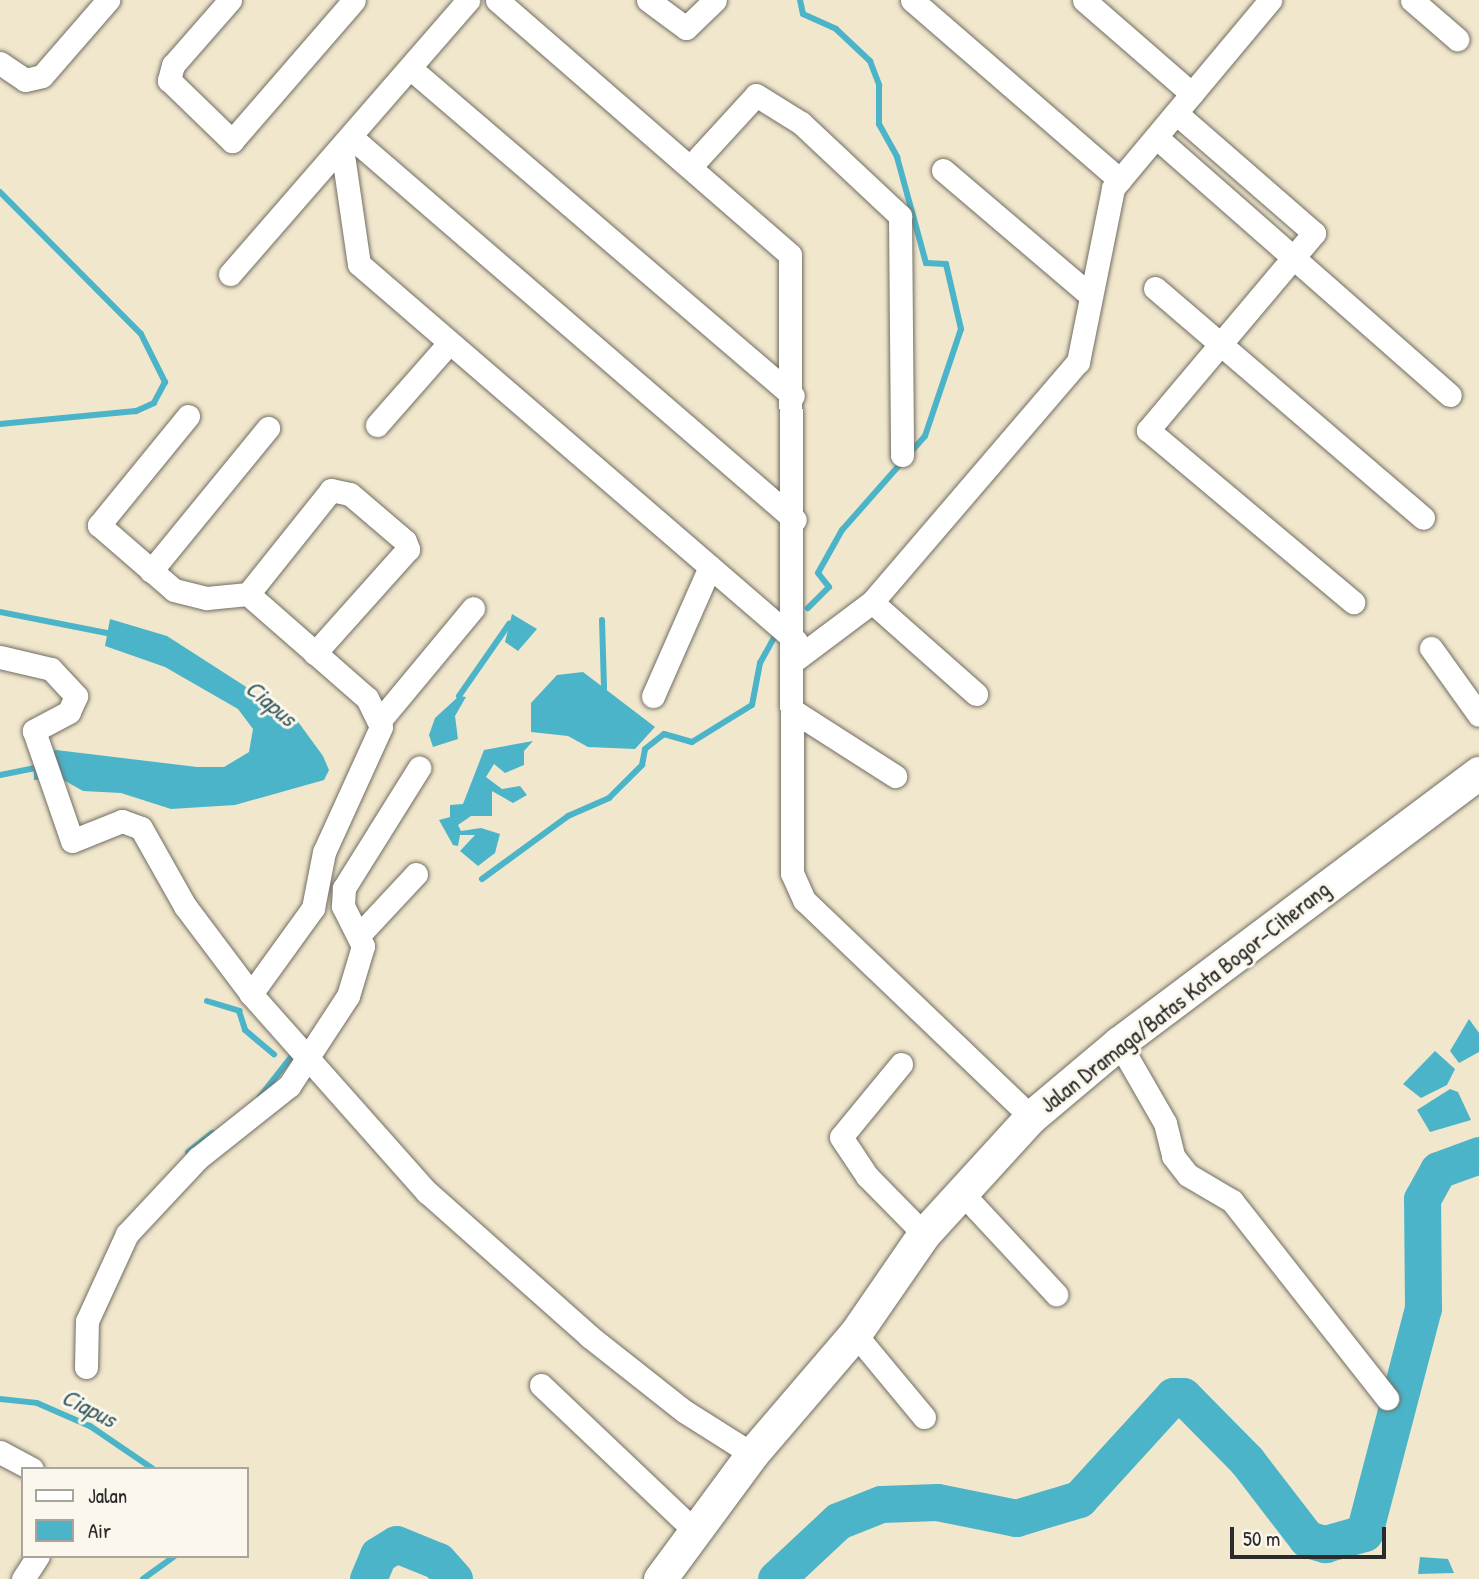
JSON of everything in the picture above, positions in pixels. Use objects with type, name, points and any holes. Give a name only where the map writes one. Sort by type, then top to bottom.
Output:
[{"type":"street","points":[[0,63],[25,80],[42,76],[108,0]]},
{"type":"street","points":[[230,0],[173,65],[169,80],[232,141],[354,0]]},
{"type":"street","points":[[230,274],[468,0]]},
{"type":"street","points":[[497,0],[790,254],[797,888],[1031,1116]]},
{"type":"street","points":[[648,0],[686,28],[715,0]]},
{"type":"street","points":[[912,0],[1120,180]]},
{"type":"street","points":[[1084,0],[1192,94]]},
{"type":"street","points":[[1412,0],[1457,39]]},
{"type":"street","points":[[796,650],[872,602],[1077,362],[1120,180],[1263,3]]},
{"type":"street","points":[[410,68],[793,396]]},
{"type":"street","points":[[691,166],[748,100],[766,97],[900,216],[902,455]]},
{"type":"street","points":[[1176,113],[1314,233],[1148,430],[1353,602]]},
{"type":"street","points":[[1156,137],[1450,395]]},
{"type":"street","points":[[347,142],[359,264],[710,567],[796,650]]},
{"type":"street","points":[[347,142],[795,520]]},
{"type":"street","points":[[1204,179],[1226,155]]},
{"type":"street","points":[[943,170],[1091,296]]},
{"type":"street","points":[[1155,288],[1423,518]]},
{"type":"street","points":[[377,425],[449,343]]},
{"type":"street","points":[[188,416],[100,522],[103,532],[183,594],[248,594],[316,653],[381,719]]},
{"type":"street","points":[[151,571],[268,428]]},
{"type":"street","points":[[248,594],[331,490],[350,494],[398,533],[408,549],[316,653]]},
{"type":"street","points":[[653,696],[710,567]]},
{"type":"street","points":[[872,602],[976,694]]},
{"type":"street","points":[[251,994],[313,908],[324,852],[373,752],[381,719],[472,608]]},
{"type":"street","points":[[1431,648],[1479,715]]},
{"type":"street","points":[[0,657],[51,669],[76,695],[69,712],[35,729],[50,785],[72,841],[122,821],[141,828],[185,905],[251,994],[427,1192],[530,1285],[684,1411],[752,1454]]},
{"type":"street","points":[[795,712],[895,776]]},
{"type":"street","points":[[86,1367],[87,1321],[133,1226],[198,1158],[281,1093],[309,1059],[359,974],[360,934],[343,906],[344,888],[419,768]]},
{"type":"street","name":"Jalan Dramaga/Batas Kota Bogor–Ciherang","points":[[660,1579],[697,1533],[752,1454],[855,1334],[924,1234],[1031,1116],[1119,1043],[1479,774]]},
{"type":"street","points":[[360,934],[416,874]]},
{"type":"street","points":[[1119,1043],[1165,1123],[1173,1156],[1188,1175],[1231,1201],[1387,1398]]},
{"type":"street","points":[[901,1064],[841,1138],[867,1177],[924,1234]]},
{"type":"street","points":[[963,1194],[1056,1294]]},
{"type":"street","points":[[855,1334],[924,1417]]},
{"type":"street","points":[[541,1385],[697,1533]]},
{"type":"street","points":[[0,1452],[28,1467]]},
{"type":"street","points":[[23,1579],[36,1558]]},
{"type":"water","points":[[512,614],[537,629],[518,651],[505,642]]},
{"type":"water","points":[[110,619],[167,636],[296,719],[323,756],[329,770],[324,780],[235,805],[171,809],[121,793],[83,791],[60,778],[34,780],[34,755],[56,750],[197,767],[224,767],[249,752],[253,729],[238,709],[165,667],[105,646]]},
{"type":"water","points":[[583,672],[655,727],[635,749],[588,747],[568,736],[531,732],[531,703],[557,675]]},
{"type":"water","points":[[459,696],[466,697],[455,716],[458,739],[433,747],[429,735],[435,718]]},
{"type":"water","points":[[533,741],[524,751],[524,765],[505,773],[494,764],[486,777],[502,789],[520,786],[527,795],[513,803],[492,791],[492,816],[471,816],[458,825],[461,831],[481,828],[500,834],[495,853],[478,866],[460,851],[475,835],[460,835],[458,846],[453,845],[439,820],[450,817],[450,805],[463,804],[484,750]]},
{"type":"water","points":[[1469,1019],[1479,1033],[1479,1052],[1459,1063],[1450,1051]]},
{"type":"water","points":[[1435,1051],[1455,1069],[1447,1085],[1421,1098],[1403,1084]]},
{"type":"water","points":[[1450,1089],[1458,1092],[1471,1120],[1430,1132],[1417,1110]]},
{"type":"water","points":[[1420,1557],[1448,1559],[1454,1573],[1418,1574]]},
{"type":"waterway","points":[[800,0],[803,14],[836,29],[870,61],[879,85],[879,124],[897,157],[926,263],[946,264],[961,329],[925,436],[842,530],[818,573],[829,587],[808,608]]},
{"type":"waterway","name":"Ciapus","points":[[0,192],[141,334],[165,382],[154,403],[136,411],[0,424]]},
{"type":"waterway","name":"Ciapus","points":[[0,612],[112,634]]},
{"type":"waterway","points":[[602,620],[604,688]]},
{"type":"waterway","points":[[459,696],[509,624]]},
{"type":"waterway","points":[[482,879],[568,816],[609,798],[642,765],[645,749],[664,734],[692,742],[752,705],[760,663],[775,636]]},
{"type":"waterway","name":"Ciapus","points":[[0,775],[40,767]]},
{"type":"waterway","points":[[207,1001],[239,1011],[245,1030],[274,1054]]},
{"type":"waterway","points":[[259,1098],[295,1052]]},
{"type":"waterway","points":[[188,1152],[212,1133]]},
{"type":"waterway","points":[[776,1579],[838,1521],[881,1504],[937,1502],[1016,1518],[1079,1499],[1173,1396],[1183,1396],[1247,1461],[1307,1539],[1325,1544],[1364,1533],[1423,1308],[1422,1199],[1438,1170],[1479,1155]]},
{"type":"waterway","name":"Ciapus","points":[[0,1399],[37,1403],[90,1426],[150,1467]]},
{"type":"waterway","points":[[368,1579],[378,1555],[396,1544],[438,1561],[454,1579]]},
{"type":"waterway","name":"Ciapus","points":[[143,1579],[172,1558]]}]
